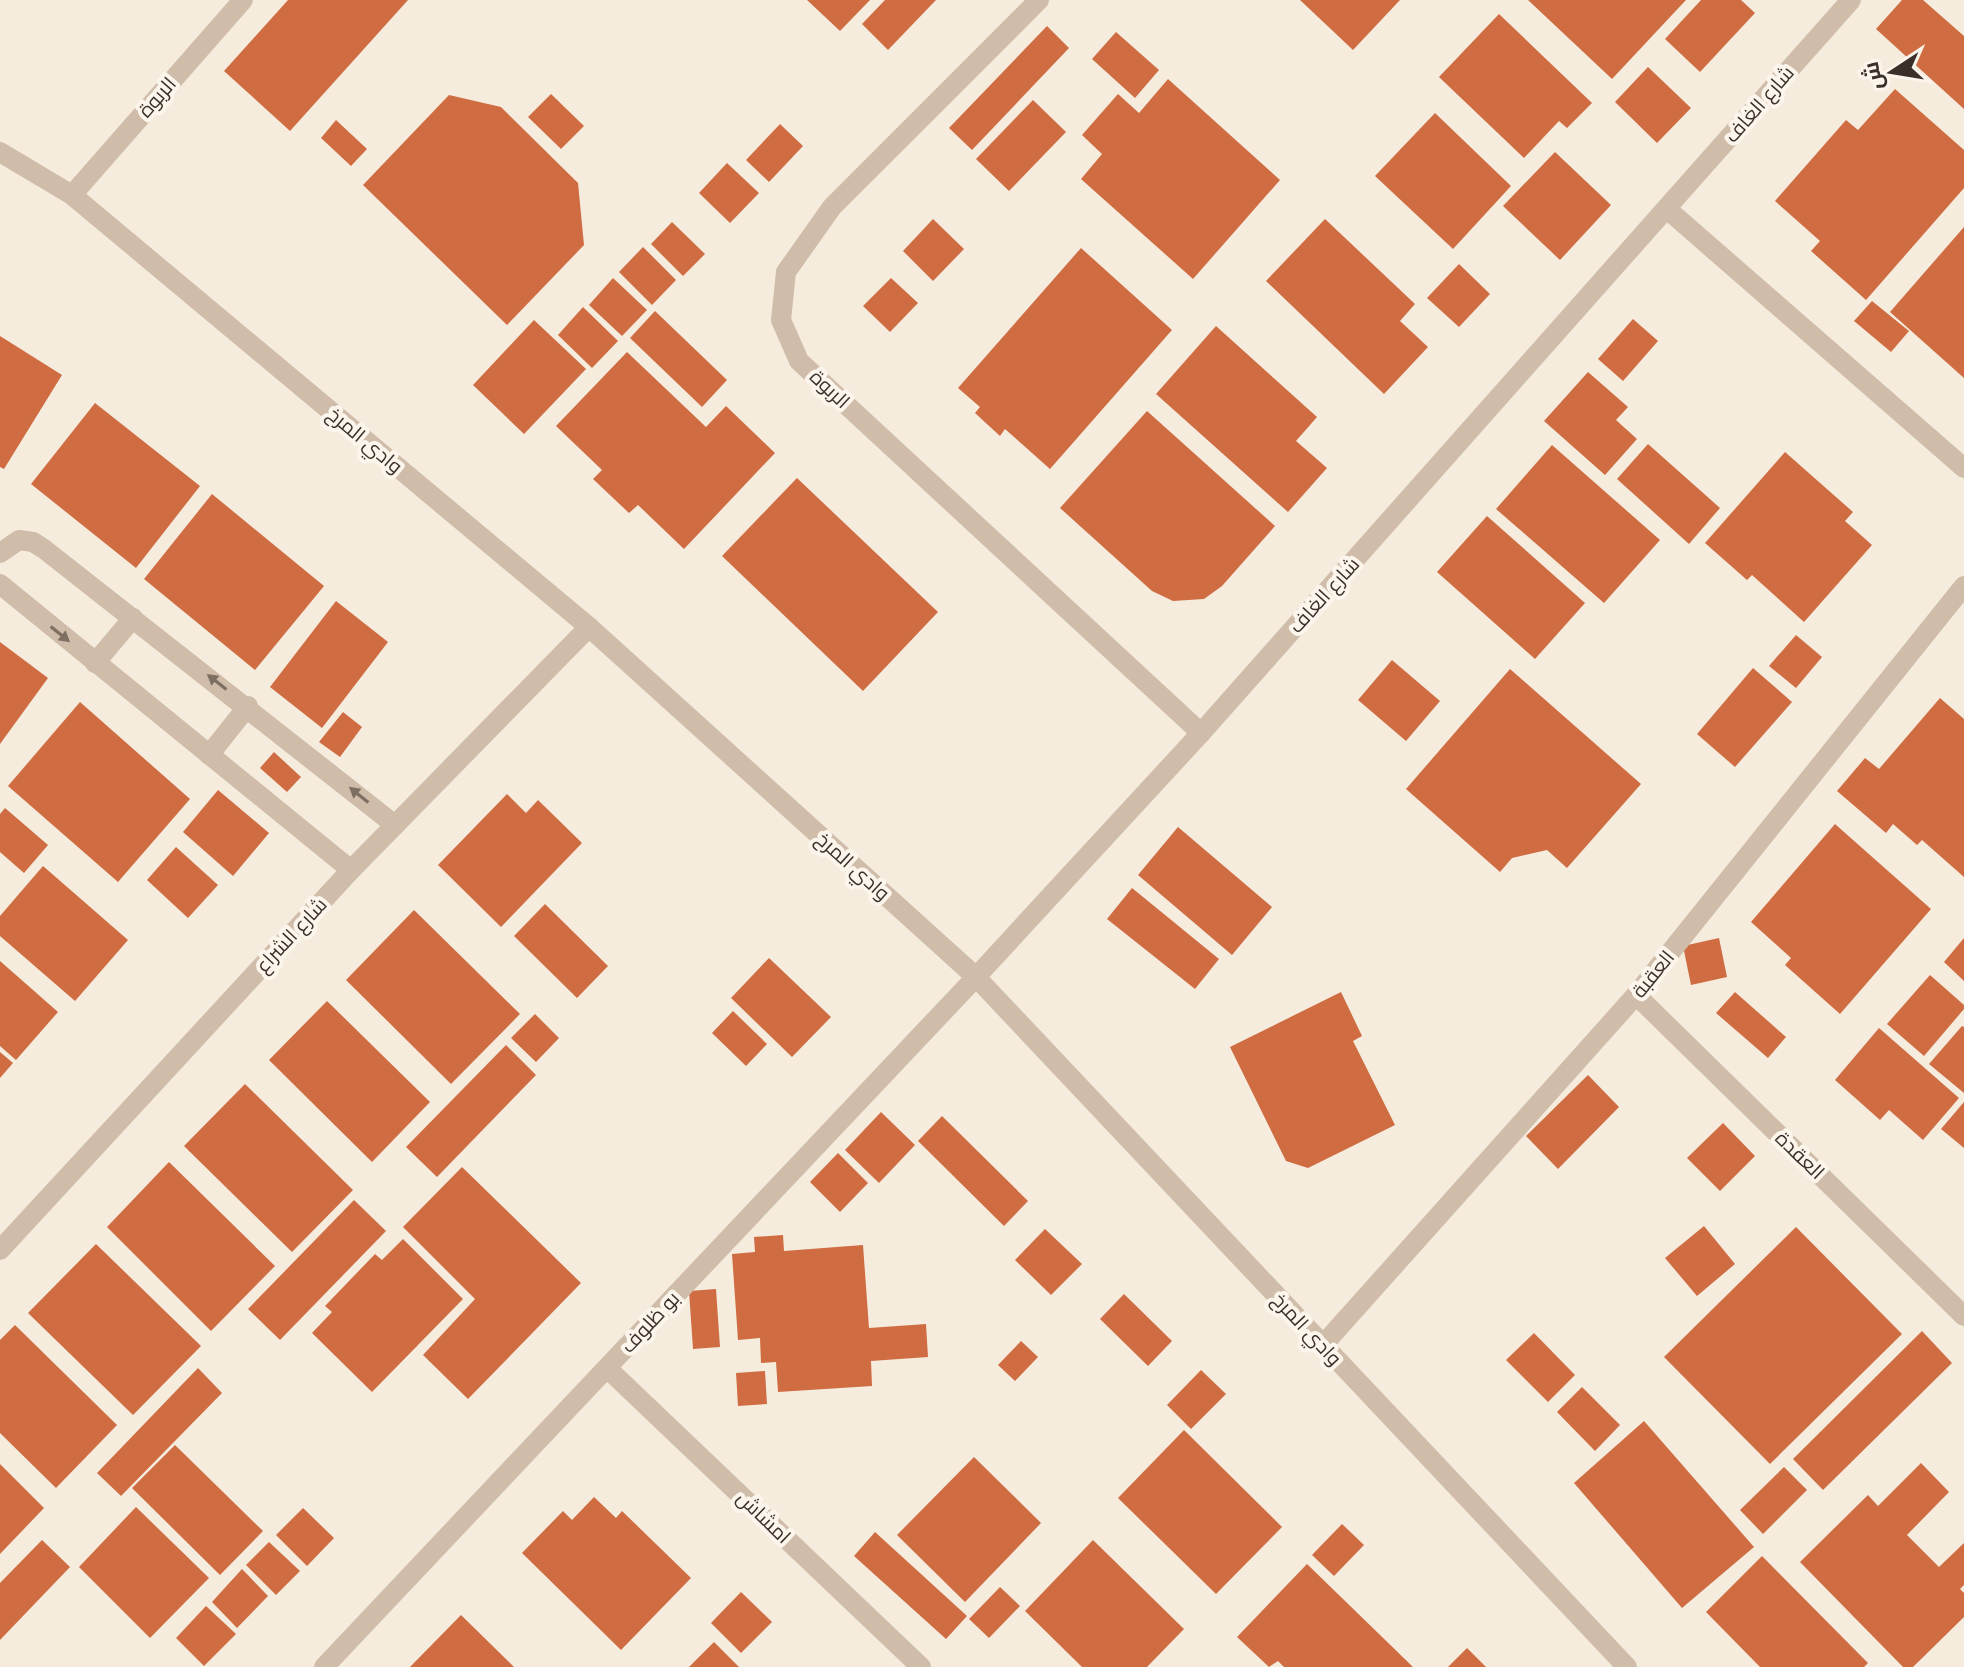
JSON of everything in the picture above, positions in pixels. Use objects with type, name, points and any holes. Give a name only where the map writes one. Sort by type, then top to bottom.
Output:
[{"type":"street","name":"الربوة","points":[[72,195],[243,0]]},
{"type":"street","name":"الربوة","points":[[1039,0],[832,207],[786,272],[781,320],[799,361],[1201,733]]},
{"type":"street","name":"شارع الغاف","points":[[976,977],[1201,733],[1851,0]]},
{"type":"street","name":"وادي المرخ","points":[[0,152],[72,195],[589,627],[976,977],[1627,1667]]},
{"type":"street","points":[[1667,209],[1964,468]]},
{"type":"street","points":[[0,553],[19,540],[33,542],[248,706],[395,825]]},
{"type":"street","points":[[0,584],[351,870]]},
{"type":"street","name":"العقبة","points":[[1323,1345],[1636,995],[1964,586]]},
{"type":"street","points":[[95,663],[133,618]]},
{"type":"street","name":"شارع الشراع","points":[[0,1250],[351,870],[589,627]]},
{"type":"street","points":[[209,755],[248,706]]},
{"type":"street","name":"بو ظلوف","points":[[324,1667],[976,977]]},
{"type":"street","name":"العقدة","points":[[1636,995],[1962,1311]]},
{"type":"street","name":"امشاش","points":[[607,1368],[921,1667]]},
{"type":"building","points":[[288,0],[408,0],[290,131],[224,71]]},
{"type":"building","points":[[807,0],[870,0],[840,31]]},
{"type":"building","points":[[885,0],[936,0],[888,50],[862,24]]},
{"type":"building","points":[[1300,0],[1400,0],[1353,50]]},
{"type":"building","points":[[1528,0],[1686,0],[1612,79]]},
{"type":"building","points":[[1701,0],[1741,0],[1755,13],[1700,72],[1665,39]]},
{"type":"building","points":[[1902,0],[1923,0],[1964,36],[1964,109],[1876,29]]},
{"type":"building","points":[[1499,14],[1592,103],[1567,128],[1559,121],[1524,158],[1439,77]]},
{"type":"building","points":[[1047,26],[1069,48],[972,150],[949,128]]},
{"type":"building","points":[[1116,32],[1159,70],[1135,98],[1092,59]]},
{"type":"building","points":[[1648,67],[1691,108],[1657,143],[1615,102]]},
{"type":"building","points":[[1168,79],[1280,180],[1193,279],[1081,179],[1102,154],[1082,135],[1118,94],[1139,113]]},
{"type":"building","points":[[1895,89],[1964,150],[1964,188],[1866,300],[1811,251],[1820,241],[1775,201],[1846,120],[1858,130]]},
{"type":"building","points":[[551,94],[584,126],[561,149],[528,117]]},
{"type":"building","points":[[449,95],[501,107],[578,183],[584,245],[507,325],[363,185]]},
{"type":"building","points":[[1033,100],[1066,132],[1009,191],[976,159]]},
{"type":"building","points":[[1435,113],[1511,186],[1453,249],[1375,176]]},
{"type":"building","points":[[336,120],[367,149],[351,166],[321,138]]},
{"type":"building","points":[[780,124],[803,146],[769,182],[746,160]]},
{"type":"building","points":[[1555,152],[1611,205],[1560,260],[1503,206]]},
{"type":"building","points":[[727,163],[759,193],[730,223],[699,193]]},
{"type":"building","points":[[933,219],[964,249],[933,281],[903,251]]},
{"type":"building","points":[[1325,219],[1415,304],[1400,321],[1428,347],[1384,394],[1266,281]]},
{"type":"building","points":[[672,222],[705,254],[683,276],[651,244]]},
{"type":"building","points":[[1964,227],[1964,378],[1890,312]]},
{"type":"building","points":[[643,247],[676,280],[652,305],[619,272]]},
{"type":"building","points":[[1081,248],[1172,330],[1050,469],[1005,429],[1000,436],[975,413],[980,407],[958,388]]},
{"type":"building","points":[[1459,264],[1490,294],[1459,327],[1427,298]]},
{"type":"building","points":[[613,278],[647,310],[622,336],[589,305]]},
{"type":"building","points":[[891,278],[918,303],[890,332],[863,306]]},
{"type":"building","points":[[1872,301],[1909,331],[1891,352],[1854,321]]},
{"type":"building","points":[[583,307],[618,341],[592,368],[558,335]]},
{"type":"building","points":[[655,311],[727,380],[702,407],[630,338]]},
{"type":"building","points":[[1633,319],[1658,341],[1623,381],[1598,359]]},
{"type":"building","points":[[534,320],[586,369],[524,434],[473,385]]},
{"type":"building","points":[[1216,326],[1317,417],[1296,441],[1327,468],[1288,512],[1156,394]]},
{"type":"building","points":[[0,336],[62,375],[4,469],[0,467]]},
{"type":"building","points":[[627,352],[706,427],[726,406],[775,453],[684,549],[638,505],[629,513],[593,479],[602,470],[556,426]]},
{"type":"building","points":[[1588,372],[1628,407],[1616,420],[1637,439],[1605,475],[1544,421]]},
{"type":"building","points":[[95,403],[200,486],[136,568],[31,484]]},
{"type":"building","points":[[1147,411],[1275,526],[1222,586],[1204,599],[1173,601],[1152,591],[1060,508]]},
{"type":"building","points":[[1648,444],[1720,508],[1689,544],[1617,479]]},
{"type":"building","points":[[1552,445],[1660,540],[1604,603],[1496,509]]},
{"type":"building","points":[[1785,452],[1853,512],[1845,521],[1872,545],[1804,622],[1752,575],[1747,580],[1705,543]]},
{"type":"building","points":[[797,478],[938,612],[863,691],[722,556]]},
{"type":"building","points":[[212,494],[324,586],[255,670],[144,579]]},
{"type":"building","points":[[1487,516],[1585,603],[1535,659],[1437,572]]},
{"type":"building","points":[[336,601],[388,642],[322,728],[270,687]]},
{"type":"building","points":[[1796,635],[1822,657],[1796,688],[1769,666]]},
{"type":"building","points":[[0,642],[48,678],[0,744]]},
{"type":"building","points":[[1392,660],[1440,701],[1406,741],[1358,700]]},
{"type":"building","points":[[1753,668],[1792,702],[1735,767],[1697,734]]},
{"type":"building","points":[[1510,669],[1641,784],[1567,868],[1547,850],[1512,858],[1500,872],[1406,789]]},
{"type":"building","points":[[1940,698],[1964,719],[1964,877],[1922,840],[1917,845],[1893,824],[1886,833],[1837,791],[1865,758],[1879,769]]},
{"type":"building","points":[[80,702],[190,799],[118,882],[8,786]]},
{"type":"building","points":[[343,712],[362,727],[340,757],[319,742]]},
{"type":"building","points":[[274,752],[301,777],[287,792],[260,768]]},
{"type":"building","points":[[218,790],[269,833],[233,876],[183,832]]},
{"type":"building","points":[[507,794],[526,813],[538,800],[582,843],[501,927],[438,865]]},
{"type":"building","points":[[5,808],[48,845],[24,873],[0,852],[0,814]]},
{"type":"building","points":[[1835,824],[1931,909],[1840,1014],[1785,965],[1791,958],[1751,922]]},
{"type":"building","points":[[1178,827],[1272,907],[1232,955],[1138,875]]},
{"type":"building","points":[[176,847],[218,885],[188,918],[147,880]]},
{"type":"building","points":[[43,866],[128,940],[75,1001],[0,936],[0,916]]},
{"type":"building","points":[[1132,888],[1219,959],[1195,989],[1107,919]]},
{"type":"building","points":[[545,904],[608,966],[577,998],[514,936]]},
{"type":"building","points":[[414,910],[520,1014],[451,1084],[346,980]]},
{"type":"building","points":[[1719,938],[1727,977],[1691,985],[1683,946]]},
{"type":"building","points":[[1964,938],[1964,981],[1944,962]]},
{"type":"building","points":[[769,958],[831,1017],[792,1057],[731,998]]},
{"type":"building","points":[[0,961],[58,1012],[16,1060],[0,1046]]},
{"type":"building","points":[[1930,975],[1964,1005],[1964,1009],[1924,1056],[1887,1024]]},
{"type":"building","points":[[1341,992],[1362,1036],[1353,1041],[1395,1125],[1308,1168],[1286,1161],[1230,1047]]},
{"type":"building","points":[[1735,992],[1786,1037],[1768,1058],[1716,1013]]},
{"type":"building","points":[[327,1001],[430,1102],[372,1162],[269,1060]]},
{"type":"building","points":[[733,1011],[767,1044],[746,1066],[712,1033]]},
{"type":"building","points":[[535,1014],[559,1038],[536,1062],[511,1038]]},
{"type":"building","points":[[1964,1027],[1964,1093],[1929,1064]]},
{"type":"building","points":[[1879,1028],[1959,1098],[1923,1140],[1889,1110],[1880,1120],[1835,1080]]},
{"type":"building","points":[[506,1045],[536,1075],[437,1177],[406,1147]]},
{"type":"building","points":[[0,1052],[13,1063],[0,1078]]},
{"type":"building","points":[[1588,1075],[1619,1107],[1558,1169],[1526,1136]]},
{"type":"building","points":[[245,1084],[353,1190],[292,1252],[184,1146]]},
{"type":"building","points":[[1964,1102],[1964,1148],[1941,1129]]},
{"type":"building","points":[[881,1112],[915,1145],[879,1183],[845,1150]]},
{"type":"building","points":[[942,1116],[1028,1201],[1004,1226],[918,1141]]},
{"type":"building","points":[[1723,1123],[1755,1156],[1720,1191],[1687,1158]]},
{"type":"building","points":[[838,1153],[868,1183],[840,1212],[810,1182]]},
{"type":"building","points":[[169,1162],[275,1266],[211,1331],[107,1227]]},
{"type":"building","points":[[462,1167],[581,1283],[468,1399],[423,1355],[475,1299],[403,1227]]},
{"type":"building","points":[[354,1200],[386,1231],[280,1340],[248,1309]]},
{"type":"building","points":[[1704,1226],[1735,1264],[1697,1296],[1665,1258]]},
{"type":"building","points":[[1796,1227],[1902,1334],[1770,1464],[1664,1357]]},
{"type":"building","points":[[1045,1229],[1082,1264],[1051,1295],[1015,1260]]},
{"type":"building","points":[[783,1235],[784,1251],[863,1245],[869,1328],[926,1324],[928,1357],[871,1361],[872,1386],[778,1392],[776,1362],[761,1363],[760,1338],[738,1340],[732,1254],[755,1252],[754,1237]]},
{"type":"building","points":[[403,1239],[463,1299],[372,1392],[312,1333],[332,1312],[325,1306],[375,1254],[382,1260]]},
{"type":"building","points":[[96,1244],[201,1346],[133,1415],[28,1313]]},
{"type":"building","points":[[716,1289],[720,1347],[693,1349],[689,1291]]},
{"type":"building","points":[[1124,1294],[1172,1341],[1148,1366],[1100,1319]]},
{"type":"building","points":[[15,1325],[117,1425],[56,1488],[0,1433],[0,1340]]},
{"type":"building","points":[[1922,1331],[1952,1363],[1823,1490],[1793,1459]]},
{"type":"building","points":[[1534,1333],[1575,1375],[1548,1402],[1506,1360]]},
{"type":"building","points":[[1021,1341],[1038,1357],[1015,1381],[998,1365]]},
{"type":"building","points":[[198,1368],[222,1393],[121,1496],[97,1473]]},
{"type":"building","points":[[1201,1370],[1226,1394],[1191,1429],[1167,1405]]},
{"type":"building","points":[[765,1371],[767,1404],[738,1406],[736,1373]]},
{"type":"building","points":[[1582,1387],[1620,1425],[1595,1451],[1557,1412]]},
{"type":"building","points":[[1644,1421],[1754,1547],[1682,1608],[1574,1483]]},
{"type":"building","points":[[1184,1430],[1282,1527],[1216,1594],[1118,1498]]},
{"type":"building","points":[[175,1445],[263,1531],[220,1575],[132,1488]]},
{"type":"building","points":[[974,1457],[1041,1523],[965,1602],[897,1535]]},
{"type":"building","points":[[1921,1463],[1949,1492],[1907,1535],[1939,1567],[1964,1543],[1964,1585],[1960,1589],[1964,1593],[1964,1617],[1913,1667],[1903,1667],[1800,1562],[1868,1495],[1878,1506]]},
{"type":"building","points":[[0,1464],[44,1508],[0,1554]]},
{"type":"building","points":[[1784,1467],[1807,1490],[1763,1534],[1740,1510]]},
{"type":"building","points":[[594,1497],[616,1518],[622,1511],[691,1578],[621,1650],[522,1553],[563,1511],[572,1520]]},
{"type":"building","points":[[136,1507],[209,1578],[150,1638],[79,1567]]},
{"type":"building","points":[[303,1508],[334,1538],[307,1566],[276,1535]]},
{"type":"building","points":[[1342,1524],[1364,1545],[1334,1576],[1312,1555]]},
{"type":"building","points":[[875,1532],[967,1616],[946,1639],[854,1556]]},
{"type":"building","points":[[42,1540],[70,1567],[0,1640],[0,1583]]},
{"type":"building","points":[[1093,1540],[1184,1629],[1147,1667],[1082,1667],[1025,1611]]},
{"type":"building","points":[[269,1542],[300,1571],[276,1595],[246,1565]]},
{"type":"building","points":[[1762,1556],[1868,1663],[1864,1667],[1760,1667],[1706,1612]]},
{"type":"building","points":[[1307,1564],[1413,1667],[1284,1667],[1278,1661],[1269,1667],[1237,1637]]},
{"type":"building","points":[[242,1569],[268,1596],[237,1628],[212,1602]]},
{"type":"building","points":[[1000,1587],[1020,1606],[989,1638],[969,1619]]},
{"type":"building","points":[[741,1592],[772,1622],[741,1653],[711,1623]]},
{"type":"building","points":[[206,1606],[236,1634],[204,1666],[176,1638]]},
{"type":"building","points":[[461,1615],[514,1667],[410,1667]]},
{"type":"building","points":[[714,1642],[739,1667],[689,1667]]},
{"type":"building","points":[[1467,1648],[1486,1667],[1448,1667]]}]
